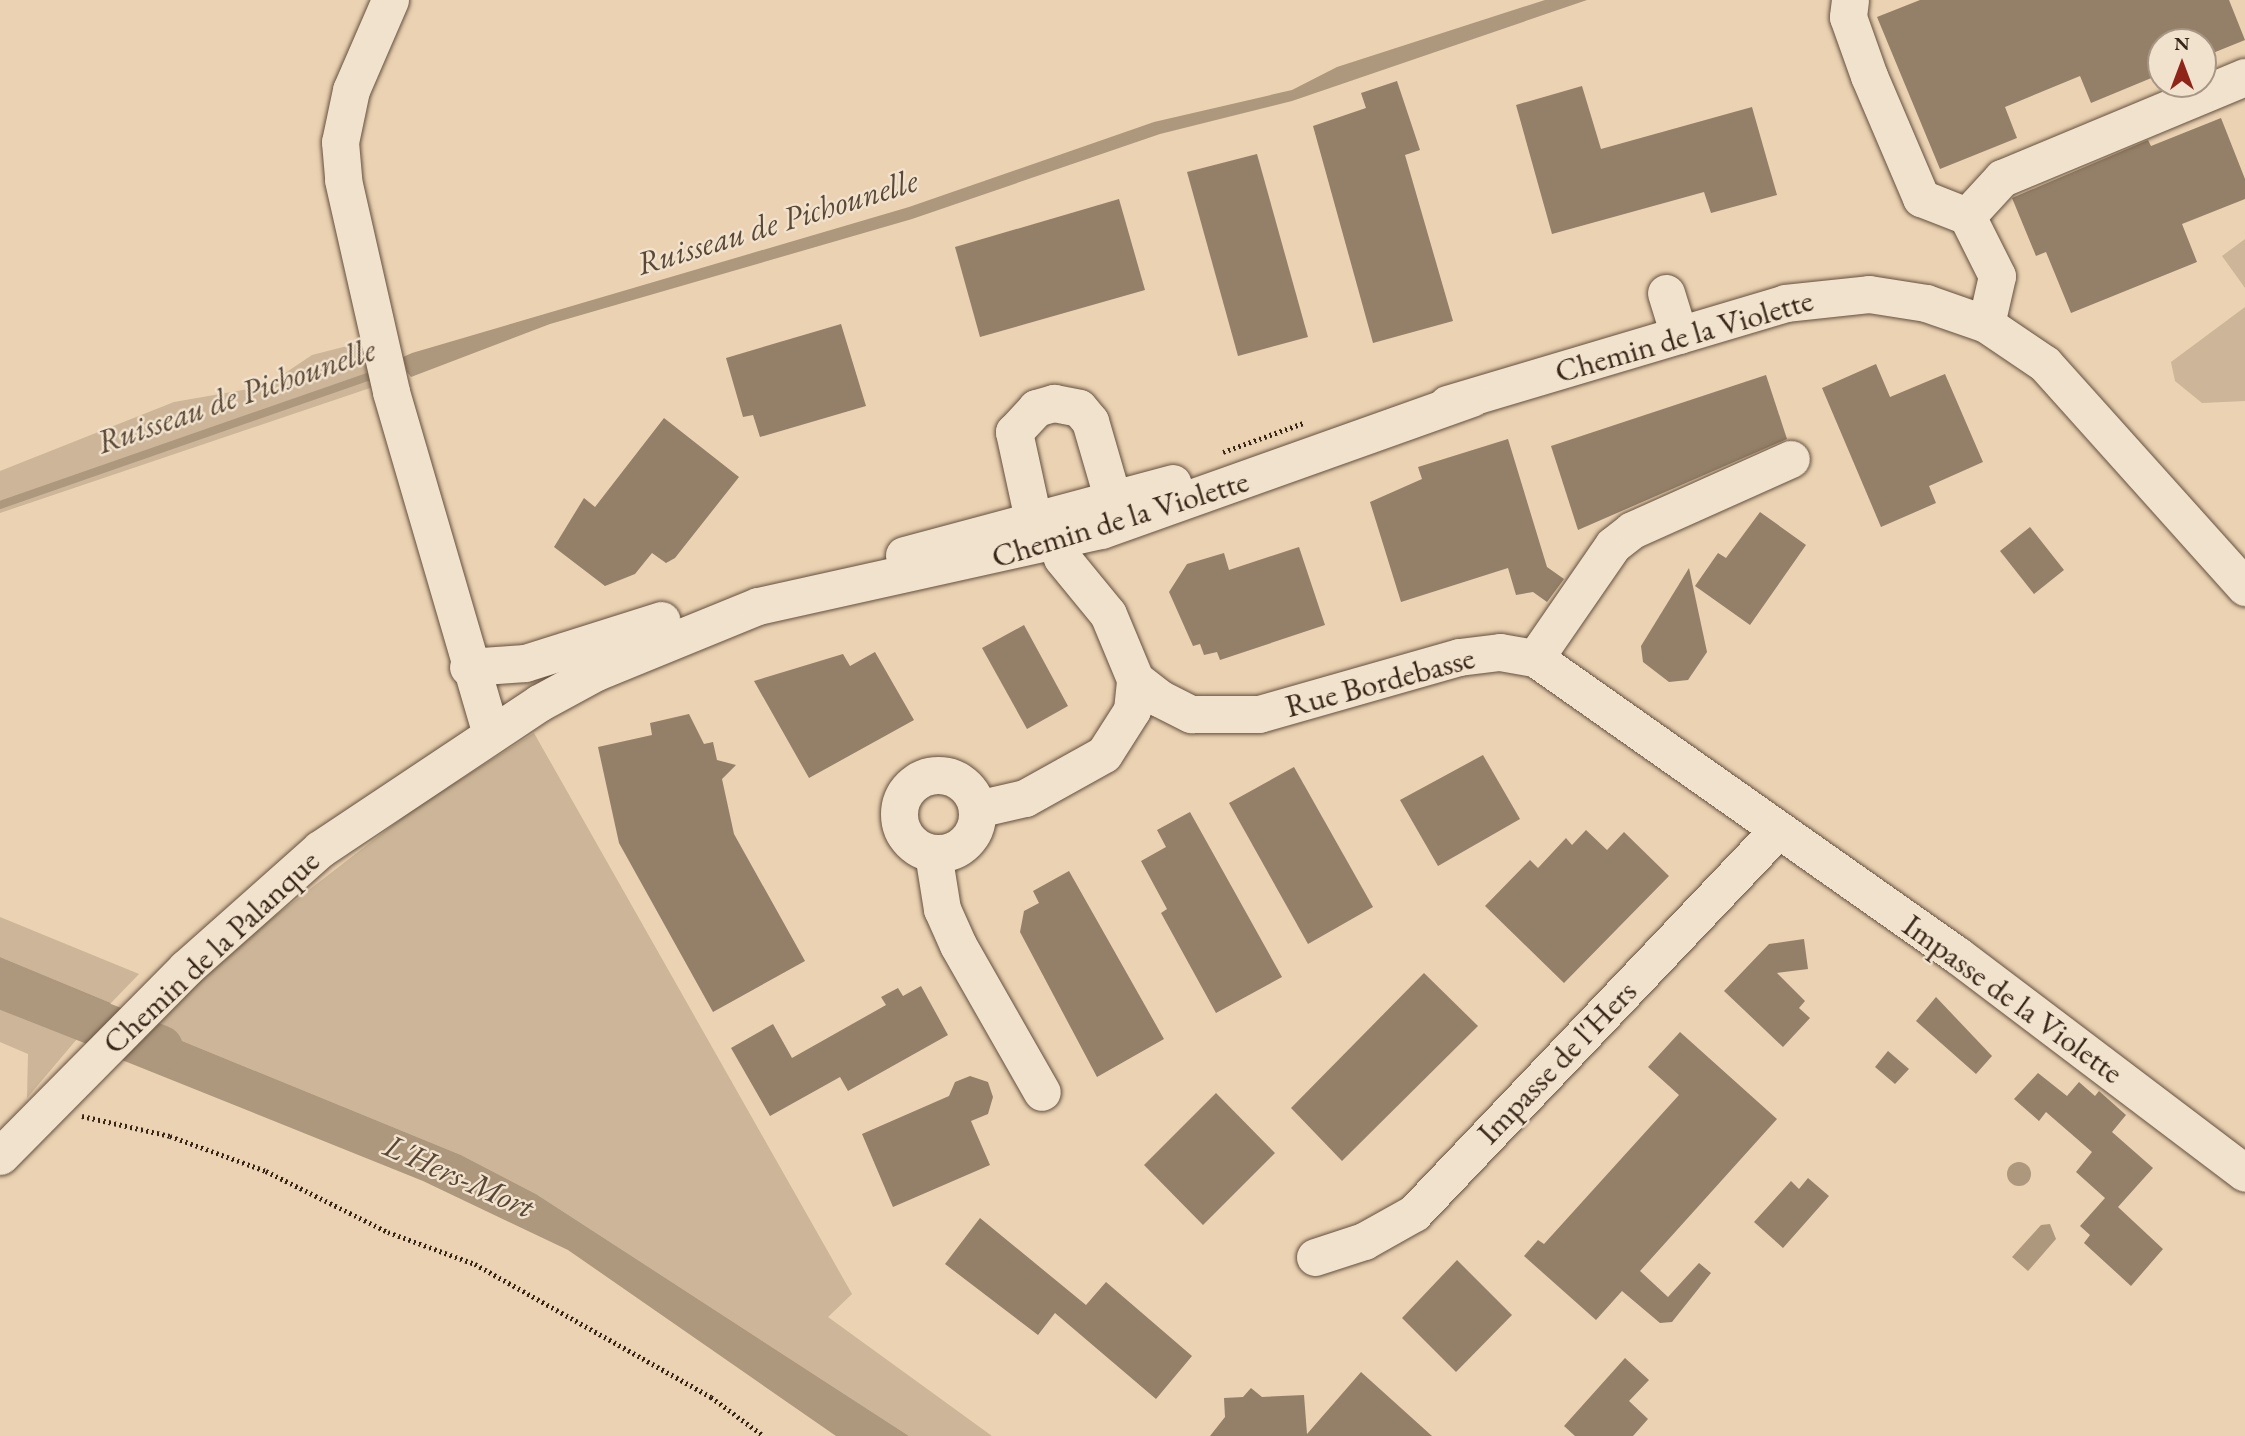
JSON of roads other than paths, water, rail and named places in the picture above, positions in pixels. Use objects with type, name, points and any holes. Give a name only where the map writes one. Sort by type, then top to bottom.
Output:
[{"type":"street","points":[[390,0],[351,90],[340,142],[343,180],[391,391],[468,667],[491,734]]},
{"type":"street","points":[[1850,0],[1848,17],[1869,76],[1921,198],[1967,216],[1997,276],[1986,324]]},
{"type":"street","points":[[1967,216],[2002,178],[2245,77]]},
{"type":"street","points":[[1666,293],[1679,335]]},
{"type":"street","name":"Chemin de la Violette","points":[[1101,516],[1679,335],[1832,295],[1900,298],[1986,324],[2054,354],[2078,417],[2245,587]]},
{"type":"street","points":[[977,809],[1025,798],[1104,754],[1132,710],[1135,679],[1108,614],[1043,536],[1014,432],[1036,408],[1054,403],[1079,408],[1090,421],[1101,516],[1108,614]]},
{"type":"street","points":[[1535,658],[1613,545],[1632,530],[1791,459]]},
{"type":"street","points":[[1043,536],[1101,516]]},
{"type":"street","name":"Chemin de la Violette","points":[[468,667],[525,663],[772,596],[1043,536]]},
{"type":"street","name":"Chemin de la Violette","points":[[539,702],[649,646],[772,596]]},
{"type":"street","name":"Rue Bordebasse","points":[[1135,679],[1191,714],[1218,717],[1259,714],[1459,657],[1500,652],[1535,658],[1775,833]]},
{"type":"street","name":"Chemin de la Palanque","points":[[2,1155],[186,968],[320,849],[539,702]]},
{"type":"street","points":[[942,774],[959,780],[977,809],[971,837],[960,847],[933,853],[916,848],[900,826],[900,800],[909,785],[942,774]]},
{"type":"street","name":"Impasse de la Violette","points":[[1775,833],[1957,955],[2245,1173]]},
{"type":"street","name":"Impasse de l'Hers","points":[[1315,1257],[1364,1241],[1414,1213],[1775,833]]},
{"type":"street","points":[[933,853],[942,909],[958,945],[1042,1092]]},
{"type":"water","points":[[1545,0],[1587,0],[1292,101],[1160,134],[912,219],[550,324],[411,377],[407,372],[403,357],[412,353],[909,207],[1154,122],[1292,90],[1337,67]]},
{"type":"water","points":[[0,957],[111,1003],[77,1039],[0,1006]]},
{"type":"water","points":[[148,1027],[461,1155],[536,1194],[909,1436],[836,1436],[568,1250],[423,1181],[117,1058]]},
{"type":"water","points":[[2019,1162],[2028,1165],[2031,1174],[2028,1183],[2019,1186],[2010,1183],[2007,1174],[2010,1165]]},
{"type":"water","points":[[2050,1224],[2056,1239],[2028,1271],[2012,1257],[2041,1225]]},
{"type":"waterway","name":"Ruisseau de Pichounelle","points":[[0,505],[377,374]]},
{"type":"waterway","name":"L'Hers-Mort","points":[[0,985],[160,1048]]}]
